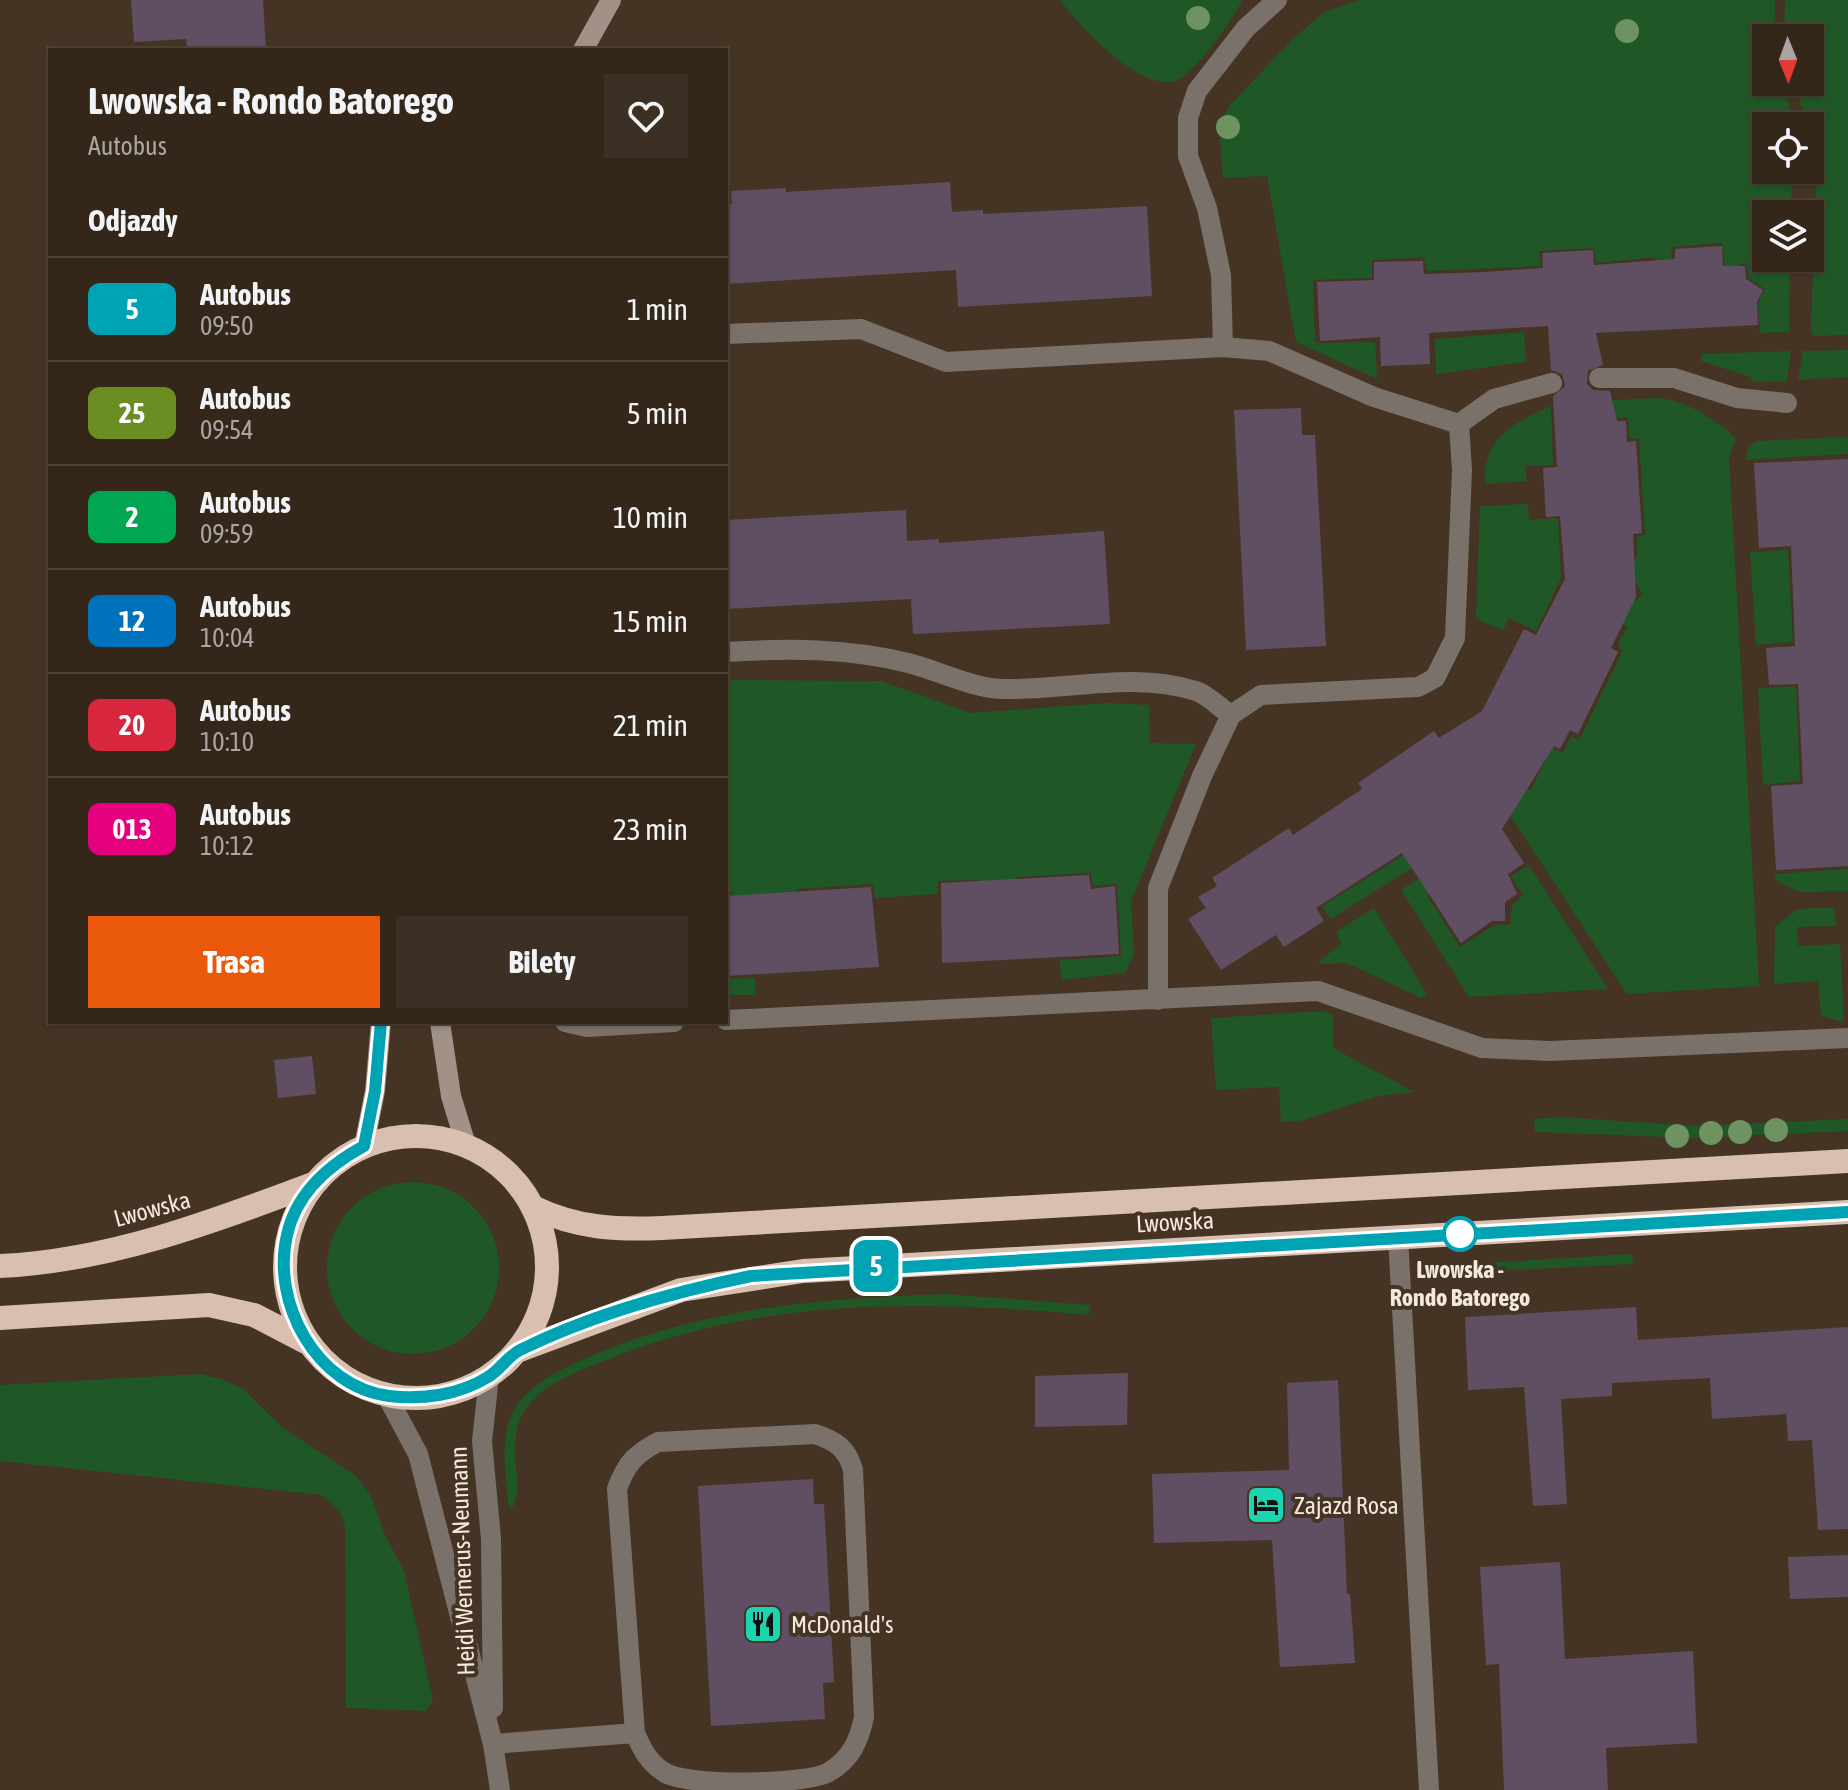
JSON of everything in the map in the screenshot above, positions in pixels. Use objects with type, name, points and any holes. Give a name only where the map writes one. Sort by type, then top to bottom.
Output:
[{"type":"highway","points":[[0,1318],[209,1305],[254,1315],[306,1342],[329,1367],[356,1385],[387,1396],[440,1397],[489,1377],[517,1351],[540,1310],[547,1264],[546,1235],[535,1208],[509,1175],[466,1145],[415,1136],[364,1146],[336,1161],[313,1184],[287,1234],[285,1290],[306,1342]]},
{"type":"highway","name":"Lwowska","points":[[535,1208],[568,1224],[632,1230],[1848,1161]]},
{"type":"highway","name":"Lwowska","points":[[0,1266],[58,1263],[204,1225],[313,1184]]},
{"type":"highway","name":"Lwowska","points":[[517,1351],[681,1290],[751,1276],[1848,1212]]},
{"type":"street","points":[[584,48],[611,0]]},
{"type":"street","points":[[1223,347],[1221,275],[1207,208],[1188,156],[1188,118],[1197,91],[1246,28],[1277,0]]},
{"type":"street","points":[[728,334],[861,329],[946,362],[1223,347],[1269,351],[1374,397],[1459,424]]},
{"type":"street","points":[[1599,378],[1674,378],[1737,398],[1787,403]]},
{"type":"street","points":[[1459,424],[1494,399],[1552,383]]},
{"type":"street","points":[[1158,1000],[1158,888],[1196,789],[1231,715],[1261,695],[1418,687],[1435,678],[1455,638],[1462,470],[1459,424]]},
{"type":"street","points":[[728,652],[773,649],[858,653],[906,662],[999,690],[1109,680],[1165,686],[1198,692],[1231,715]]},
{"type":"street","points":[[728,1020],[1318,991],[1482,1048],[1550,1051],[1848,1038]]},
{"type":"street","points":[[364,1146],[375,1091],[381,1024]]},
{"type":"street","points":[[440,1024],[451,1096],[466,1145]]},
{"type":"street","points":[[1398,1237],[1429,1790]]},
{"type":"street","name":"Heidi Wernerus-Neumann","points":[[489,1377],[482,1441],[491,1539],[493,1744]]},
{"type":"street","name":"Heidi Wernerus-Neumann","points":[[387,1396],[418,1454],[493,1744],[500,1790]]},
{"type":"street","points":[[815,1434],[833,1440],[848,1453],[853,1470],[864,1717],[859,1740],[846,1760],[827,1774],[807,1778],[713,1783],[665,1774],[645,1756],[635,1733],[617,1489],[634,1454],[658,1442],[815,1434]]},
{"type":"street","points":[[493,1744],[635,1733]]},
{"type":"green space","points":[[1060,0],[1242,1],[1200,61],[1189,72],[1171,82],[1156,80],[1125,64],[1094,39]]},
{"type":"green space","points":[[1359,0],[1775,0],[1775,24],[1752,24],[1752,96],[1787,96],[1790,112],[1752,112],[1752,184],[1792,184],[1791,200],[1752,200],[1752,272],[1790,272],[1789,332],[1760,333],[1758,303],[1765,289],[1748,278],[1746,263],[1739,264],[1739,275],[1726,276],[1722,243],[1671,247],[1673,268],[1657,269],[1655,257],[1596,263],[1594,248],[1539,251],[1541,266],[1427,271],[1424,257],[1372,260],[1372,278],[1313,280],[1315,343],[1375,342],[1377,379],[1296,342],[1267,176],[1223,178],[1219,124],[1230,105],[1292,40],[1324,12]]},
{"type":"green space","points":[[1785,0],[1848,0],[1848,335],[1813,336],[1811,329],[1813,272],[1824,272],[1824,200],[1815,200],[1816,184],[1824,184],[1824,112],[1802,112],[1798,96],[1824,96],[1824,24],[1784,24]]},
{"type":"green space","points":[[1524,332],[1526,362],[1436,374],[1435,339]]},
{"type":"green space","points":[[1848,350],[1848,377],[1798,380],[1803,351]]},
{"type":"green space","points":[[1791,351],[1787,381],[1752,382],[1751,377],[1701,361],[1702,354]]},
{"type":"green space","points":[[1662,398],[1702,413],[1736,438],[1729,458],[1759,986],[1627,994],[1496,794],[1513,781],[1531,790],[1551,748],[1563,753],[1571,736],[1579,740],[1623,650],[1618,646],[1627,627],[1615,621],[1619,610],[1643,595],[1628,571],[1627,560],[1637,558],[1637,536],[1645,535],[1639,439],[1629,438],[1628,417],[1614,418],[1612,400]]},
{"type":"green space","points":[[1551,406],[1553,465],[1526,466],[1526,481],[1485,484],[1489,455],[1503,434]]},
{"type":"green space","points":[[1848,437],[1848,454],[1745,460],[1749,446],[1757,441]]},
{"type":"green space","points":[[1528,504],[1529,520],[1558,518],[1561,578],[1536,631],[1509,618],[1503,630],[1476,619],[1480,506]]},
{"type":"green space","points":[[1788,550],[1793,642],[1756,645],[1750,552]]},
{"type":"green space","points":[[728,680],[881,681],[971,713],[1107,703],[1149,705],[1150,743],[1196,744],[1131,901],[1134,955],[1125,973],[1061,980],[1060,960],[1121,956],[1117,884],[1093,886],[1091,873],[1016,877],[1016,891],[979,892],[978,880],[938,881],[938,894],[875,898],[873,884],[797,889],[798,901],[733,904],[732,892],[728,892]]},
{"type":"green space","points":[[1796,686],[1800,781],[1763,785],[1758,688]]},
{"type":"green space","points":[[1421,844],[1429,857],[1331,919],[1322,906]]},
{"type":"green space","points":[[1529,865],[1608,989],[1469,997],[1401,890],[1437,866],[1447,881],[1427,895],[1460,947],[1494,925],[1510,925],[1512,905],[1523,895],[1511,876]]},
{"type":"green space","points":[[1848,869],[1848,891],[1799,892],[1778,882],[1774,874]]},
{"type":"green space","points":[[1834,907],[1836,926],[1797,927],[1798,946],[1840,944],[1844,1022],[1821,1016],[1818,981],[1774,984],[1775,927],[1797,909]]},
{"type":"green space","points":[[1374,908],[1427,994],[1421,998],[1347,963],[1317,964],[1341,943],[1336,932]]},
{"type":"green space","points":[[755,978],[756,995],[728,995],[728,979]]},
{"type":"green space","points":[[1324,1011],[1333,1015],[1333,1048],[1414,1092],[1378,1096],[1300,1121],[1281,1122],[1279,1087],[1216,1090],[1211,1018]]},
{"type":"green space","points":[[1560,1117],[1695,1126],[1848,1119],[1848,1131],[1693,1138],[1535,1132],[1534,1119]]},
{"type":"green space","points":[[413,1182],[446,1189],[474,1207],[492,1235],[499,1268],[492,1301],[474,1329],[446,1347],[413,1354],[380,1347],[352,1329],[334,1301],[327,1268],[334,1235],[352,1207],[380,1189]]},
{"type":"green space","points":[[1632,1254],[1633,1264],[1437,1274],[1450,1265]]},
{"type":"green space","points":[[944,1294],[1090,1305],[1089,1315],[966,1307],[844,1308],[723,1324],[664,1339],[574,1373],[544,1390],[528,1406],[516,1434],[516,1500],[511,1509],[508,1503],[504,1454],[510,1418],[531,1390],[570,1366],[634,1339],[720,1316],[808,1303]]},
{"type":"green space","points":[[200,1374],[243,1389],[283,1428],[356,1476],[371,1496],[385,1535],[404,1571],[433,1700],[426,1711],[346,1708],[345,1525],[340,1512],[322,1495],[0,1461],[0,1385]]},
{"type":"building","points":[[131,0],[263,0],[266,48],[187,48],[186,39],[134,42]]},
{"type":"building","points":[[950,182],[952,212],[983,210],[983,214],[1147,206],[1152,296],[958,307],[956,270],[728,284],[728,204],[732,204],[731,191],[786,188],[786,192]]},
{"type":"building","points":[[1722,246],[1723,266],[1745,266],[1746,279],[1763,290],[1757,302],[1758,325],[1596,333],[1603,365],[1588,371],[1587,384],[1593,390],[1610,391],[1617,421],[1626,421],[1627,442],[1636,441],[1642,533],[1633,534],[1636,597],[1611,648],[1618,652],[1578,734],[1570,730],[1560,749],[1554,746],[1502,829],[1524,863],[1508,874],[1517,894],[1505,902],[1505,921],[1492,921],[1461,943],[1402,853],[1316,908],[1324,921],[1284,947],[1276,935],[1221,970],[1188,919],[1206,908],[1198,897],[1217,886],[1212,878],[1289,828],[1293,835],[1362,789],[1358,783],[1434,731],[1439,738],[1482,711],[1524,629],[1536,635],[1565,579],[1560,516],[1546,517],[1543,468],[1557,467],[1553,396],[1565,386],[1562,374],[1551,370],[1548,326],[1429,333],[1430,364],[1381,366],[1380,337],[1320,341],[1317,282],[1374,280],[1374,262],[1423,261],[1424,274],[1485,272],[1543,268],[1542,253],[1593,250],[1594,265],[1675,259],[1675,249]]},
{"type":"building","points":[[1301,408],[1302,435],[1315,435],[1326,646],[1246,650],[1234,410]]},
{"type":"building","points":[[1848,459],[1848,866],[1776,870],[1771,786],[1803,784],[1798,684],[1769,685],[1766,648],[1795,646],[1791,546],[1759,548],[1754,463]]},
{"type":"building","points":[[906,510],[907,541],[939,539],[939,543],[1104,531],[1110,624],[913,634],[911,599],[728,609],[728,520]]},
{"type":"building","points":[[1089,875],[1091,889],[1115,886],[1119,954],[942,963],[941,883]]},
{"type":"building","points":[[871,887],[879,967],[728,976],[728,896]]},
{"type":"building","points":[[312,1056],[316,1094],[278,1098],[274,1060]]},
{"type":"building","points":[[1636,1307],[1638,1340],[1848,1327],[1848,1529],[1818,1530],[1812,1440],[1788,1441],[1786,1414],[1712,1419],[1710,1378],[1612,1383],[1612,1396],[1561,1399],[1567,1504],[1533,1506],[1524,1387],[1468,1390],[1465,1317]]},
{"type":"building","points":[[1128,1373],[1127,1425],[1035,1427],[1035,1376]]},
{"type":"building","points":[[1338,1380],[1347,1594],[1350,1594],[1355,1663],[1280,1667],[1272,1540],[1154,1543],[1152,1474],[1289,1470],[1287,1383]]},
{"type":"building","name":"McDonald's","points":[[813,1479],[814,1504],[824,1504],[834,1682],[823,1683],[825,1719],[711,1726],[698,1486]]},
{"type":"building","points":[[1848,1555],[1848,1597],[1790,1599],[1788,1557]]},
{"type":"building","points":[[1560,1562],[1565,1659],[1693,1651],[1697,1743],[1606,1748],[1608,1790],[1504,1790],[1499,1664],[1486,1665],[1480,1567]]},
{"type":"bus line","name":"5","points":[[381,1024],[375,1091],[364,1146],[336,1161],[313,1184],[287,1234],[285,1290],[306,1342],[329,1367],[356,1385],[387,1396],[440,1397],[489,1377],[517,1351],[613,1313],[681,1290],[751,1276],[864,1267],[1848,1212]]},
{"type":"place","name":"Lwowska - Rondo Batorego","points":[[1460,1234]]},
{"type":"place","name":"Zajazd Rosa","points":[[1266,1505]]},
{"type":"place","name":"McDonald's","points":[[763,1624]]}]
